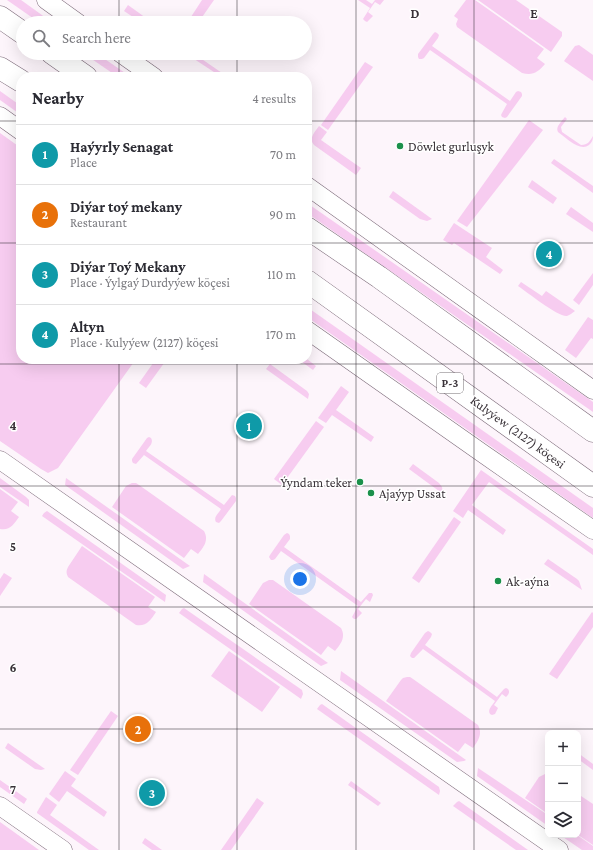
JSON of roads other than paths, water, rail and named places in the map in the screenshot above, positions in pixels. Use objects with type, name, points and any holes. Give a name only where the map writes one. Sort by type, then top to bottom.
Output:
[{"type":"highway","points":[[0,17],[16,28]]},
{"type":"highway","points":[[62,60],[79,72]]},
{"type":"highway","points":[[0,68],[16,78]]},
{"type":"highway","points":[[312,231],[379,277],[593,431]]},
{"type":"highway","name":"Kulyýew (2127) köçesi","points":[[312,285],[593,486]]},
{"type":"street","points":[[46,0],[68,16]]},
{"type":"street","points":[[130,60],[147,72]]},
{"type":"street","points":[[0,116],[16,127]]},
{"type":"street","points":[[312,190],[593,390]]},
{"type":"street","points":[[312,334],[593,530]]},
{"type":"street","points":[[0,460],[558,850]]},
{"type":"street","points":[[0,806],[63,850]]},
{"type":"place","name":"Döwlet gurluşyk","points":[[400,146]]},
{"type":"place","name":"Altyn","points":[[549,254]]},
{"type":"place","name":"Haýyrly Senagat","points":[[249,426]]},
{"type":"place","name":"Ýyndam teker","points":[[360,482]]},
{"type":"place","name":"Ajaýyp Ussat","points":[[371,493]]},
{"type":"place","name":"Ak-aýna","points":[[498,581]]},
{"type":"place","name":"Diýar toý mekany","points":[[138,729]]},
{"type":"place","name":"Diýar Toý Mekany","points":[[152,793]]}]
